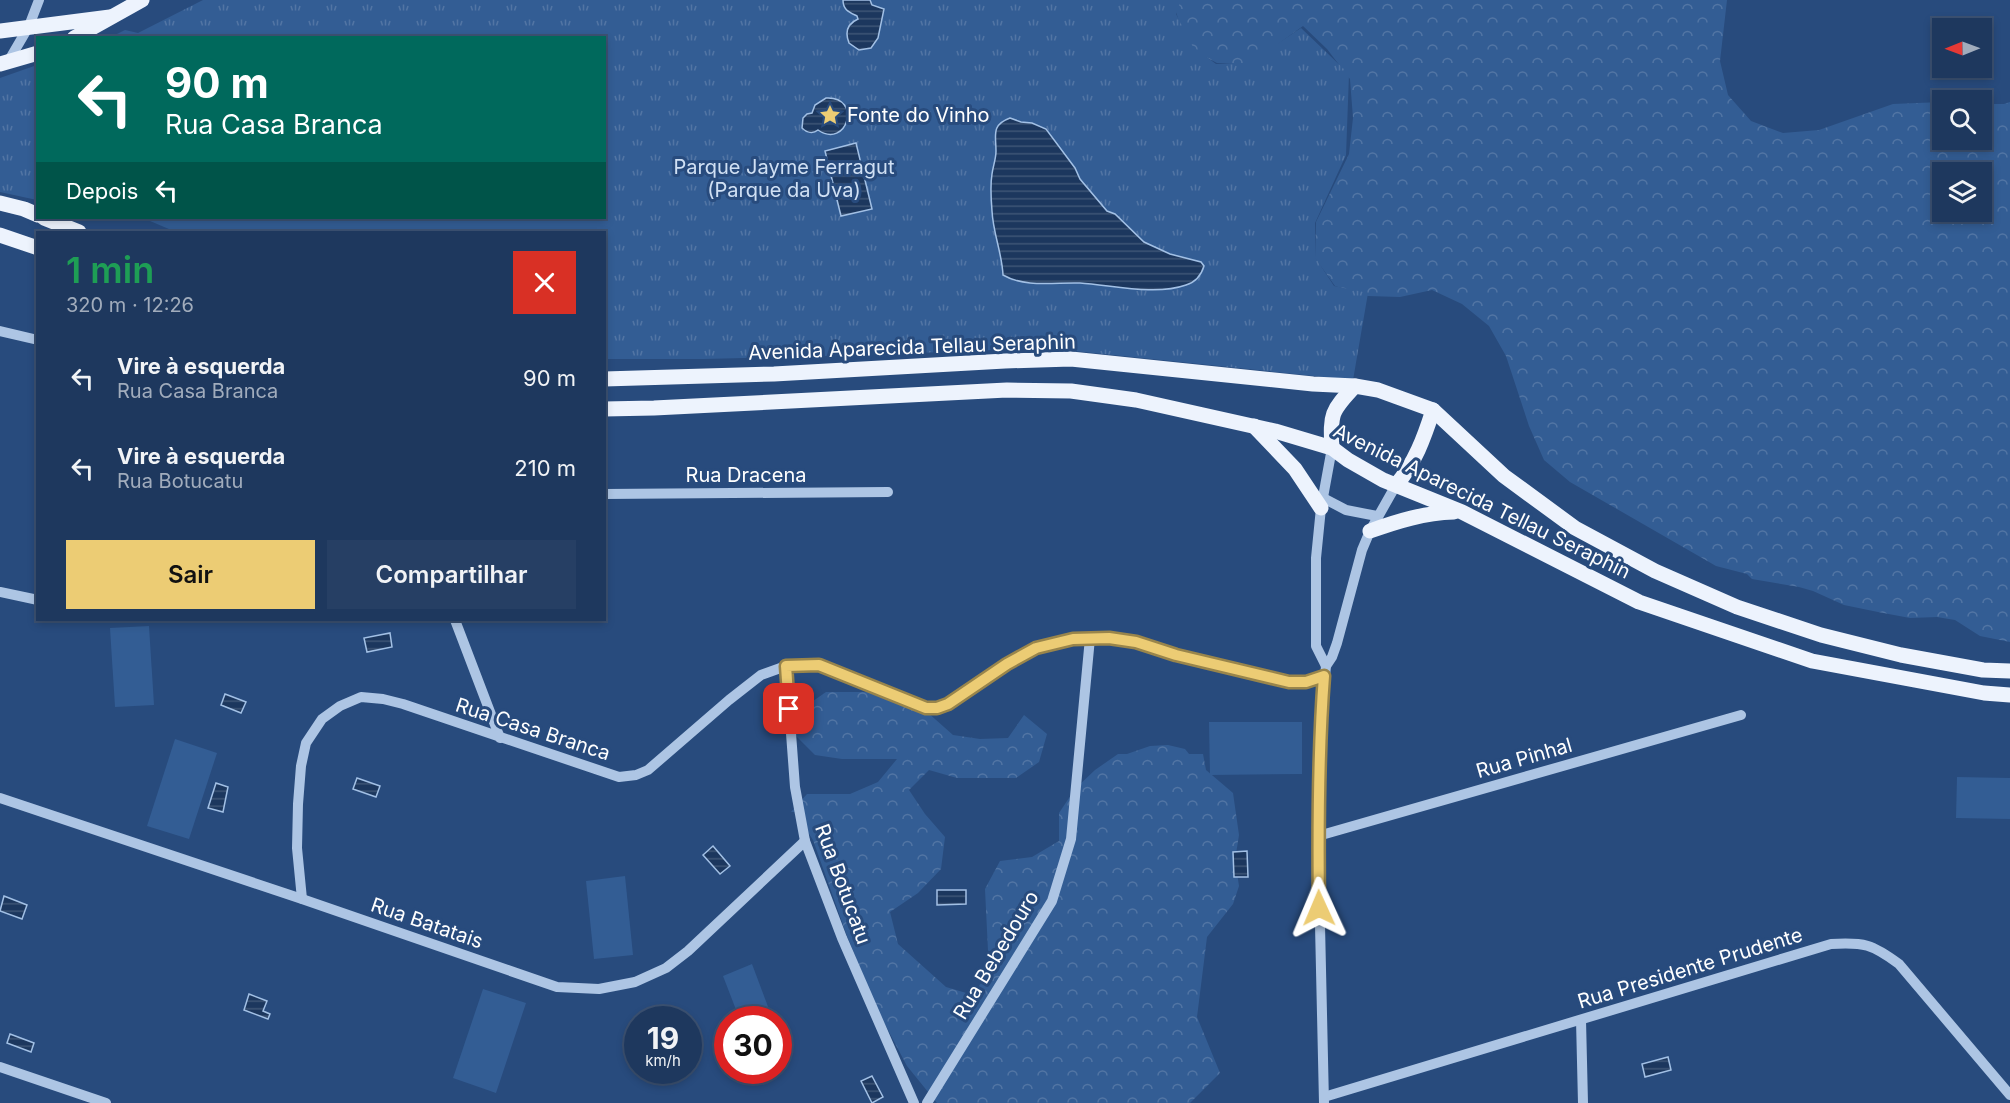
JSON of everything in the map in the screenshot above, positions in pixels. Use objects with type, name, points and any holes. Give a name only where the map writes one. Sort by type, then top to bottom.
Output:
[{"type":"main road","points":[[77,36],[142,0]]},
{"type":"main road","points":[[0,31],[110,17]]},
{"type":"main road","points":[[4,63],[36,54]]},
{"type":"main road","points":[[0,203],[36,214]]},
{"type":"main road","points":[[46,219],[76,231]]},
{"type":"main road","points":[[0,236],[36,247]]},
{"type":"main road","name":"Avenida Aparecida Tellau Seraphin","points":[[606,379],[774,374],[1071,359],[1378,390],[1433,410],[1504,476],[1575,528],[1655,571],[1737,607],[1821,635],[1901,655],[1983,670],[2010,671]]},
{"type":"main road","points":[[1332,448],[1330,420],[1336,406],[1355,386]]},
{"type":"main road","name":"Avenida Aparecida Tellau Seraphin","points":[[606,409],[1007,390],[1071,391],[1136,400],[1275,430],[1332,448],[1348,460],[1396,485],[1461,512],[1639,602],[1812,662],[1984,693],[2010,695]]},
{"type":"main road","points":[[1396,485],[1413,463],[1424,440],[1433,410]]},
{"type":"main road","points":[[1254,426],[1322,503]]},
{"type":"main road","points":[[1370,531],[1406,518],[1433,513],[1461,512]]},
{"type":"street","points":[[4,63],[29,26],[39,0]]},
{"type":"street","points":[[0,331],[36,340]]},
{"type":"street","points":[[1325,671],[1316,646],[1316,558],[1322,503],[1332,448]]},
{"type":"street","points":[[1324,1100],[1318,836],[1320,727],[1325,671],[1337,643],[1358,563],[1370,531],[1396,485]]},
{"type":"street","name":"Rua Dracena","points":[[606,494],[888,492]]},
{"type":"street","points":[[1322,503],[1377,516]]},
{"type":"street","points":[[0,592],[36,600]]},
{"type":"street","points":[[455,621],[501,738]]},
{"type":"street","name":"Rua Bebedouro","points":[[927,1103],[1052,901],[1071,839],[1090,638]]},
{"type":"street","name":"Rua Casa Branca","points":[[302,899],[297,848],[301,766],[306,743],[322,719],[340,706],[361,696],[404,704],[619,777],[636,775],[648,770],[761,675],[786,666],[819,665],[926,708],[937,708],[948,704],[1007,664],[1036,648],[1073,639],[1109,638],[1136,642],[1176,655],[1289,682],[1306,682],[1325,671]]},
{"type":"street","name":"Rua Botucatu","points":[[786,666],[795,787],[805,841],[860,980],[914,1103]]},
{"type":"street","name":"Rua Pinhal","points":[[1318,836],[1741,715]]},
{"type":"street","name":"Rua Batatais","points":[[0,798],[557,987],[600,989],[635,982],[666,968],[688,951],[805,841]]},
{"type":"street","name":"Rua Presidente Prudente","points":[[1324,1100],[1831,944],[1855,943],[1879,949],[1899,964],[2010,1095]]},
{"type":"street","points":[[1581,1020],[1583,1103]]},
{"type":"street","points":[[0,1067],[106,1103]]},
{"type":"green space","name":"Parque Jayme Ferragut (Parque da Uva)","points":[[203,0],[1181,0],[1176,14],[1193,47],[1216,64],[1247,64],[1301,28],[1349,74],[1346,155],[1315,223],[1315,257],[1334,286],[1368,293],[1353,380],[1045,348],[866,355],[606,359],[606,231],[174,231],[145,219],[606,219],[606,36],[113,36],[125,30],[138,33]]},
{"type":"green space","points":[[1180,0],[1727,0],[1720,61],[1728,95],[1751,121],[1783,133],[1819,130],[1893,104],[1932,102],[1932,150],[1992,150],[1992,104],[2010,102],[2010,642],[1980,636],[1955,620],[1937,617],[1910,618],[1844,605],[1813,591],[1752,579],[1747,574],[1716,566],[1570,482],[1544,460],[1529,426],[1506,356],[1489,326],[1462,304],[1432,290],[1400,297],[1368,296],[1335,286],[1315,258],[1316,222],[1349,154],[1353,118],[1350,79],[1327,49],[1303,26],[1249,65],[1217,63],[1188,48],[1176,12]]},
{"type":"green space","points":[[36,66],[36,200],[0,192],[0,78]]},
{"type":"green space","points":[[149,626],[154,705],[115,707],[110,628]]},
{"type":"green space","points":[[826,692],[882,692],[909,696],[953,735],[980,739],[1008,738],[1024,715],[1047,734],[1039,762],[1016,778],[957,778],[929,770],[909,790],[925,814],[945,837],[941,869],[918,893],[890,912],[898,944],[946,987],[973,995],[989,971],[985,889],[1000,861],[1032,857],[1059,841],[1059,813],[1075,789],[1095,770],[1118,754],[1127,754],[1150,746],[1168,745],[1185,749],[1189,754],[1203,754],[1206,770],[1233,793],[1239,835],[1235,860],[1239,886],[1233,904],[1207,937],[1197,1017],[1220,1073],[1190,1103],[937,1103],[907,1066],[879,1013],[847,936],[813,840],[795,812],[791,812],[807,794],[850,794],[878,782],[897,759],[842,759],[815,755],[795,735],[803,708]]},
{"type":"green space","points":[[1209,722],[1302,722],[1302,774],[1210,775]]},
{"type":"green space","points":[[175,739],[217,753],[189,839],[147,826]]},
{"type":"green space","points":[[1957,777],[2010,778],[2010,819],[1956,818]]},
{"type":"green space","points":[[625,876],[633,955],[594,959],[586,881]]},
{"type":"green space","points":[[752,964],[768,1006],[735,1006],[723,976]]},
{"type":"green space","points":[[483,989],[526,1003],[496,1093],[453,1078]]},
{"type":"shaded area","points":[[843,0],[870,0],[872,5],[884,9],[878,38],[871,48],[859,50],[849,43],[848,29],[851,23],[858,19],[845,8]]},
{"type":"shaded area","name":"Fonte do Vinho","points":[[826,98],[837,100],[844,105],[847,121],[843,128],[837,133],[828,134],[818,130],[806,131],[802,128],[803,118],[812,113],[815,105]]},
{"type":"shaded area","points":[[1010,118],[1046,129],[1075,168],[1080,179],[1107,211],[1115,214],[1144,242],[1170,254],[1201,262],[1204,266],[1198,278],[1190,284],[1174,288],[1147,290],[1080,283],[1021,282],[1003,275],[993,219],[991,183],[996,154],[997,127]]},
{"type":"shaded area","points":[[856,143],[872,209],[841,216],[825,151]]},
{"type":"shaded area","points":[[390,633],[392,647],[367,652],[364,638]]},
{"type":"shaded area","points":[[225,694],[246,702],[241,713],[221,705]]},
{"type":"shaded area","points":[[357,778],[380,786],[376,797],[353,789]]},
{"type":"shaded area","points":[[216,783],[228,787],[223,812],[208,808]]},
{"type":"shaded area","points":[[713,846],[730,866],[720,874],[703,855]]},
{"type":"shaded area","points":[[1247,851],[1248,877],[1234,877],[1233,852]]},
{"type":"shaded area","points":[[937,890],[966,890],[966,904],[937,905]]},
{"type":"shaded area","points":[[4,896],[27,905],[22,919],[0,911]]},
{"type":"shaded area","points":[[249,994],[267,1001],[263,1011],[270,1014],[268,1019],[244,1010]]},
{"type":"shaded area","points":[[10,1034],[34,1043],[31,1052],[7,1043]]},
{"type":"shaded area","points":[[1668,1057],[1671,1070],[1645,1077],[1642,1064]]},
{"type":"shaded area","points":[[872,1076],[883,1097],[872,1103],[861,1081]]},
{"type":"place","name":"Fonte do Vinho","points":[[830,115]]},
{"type":"route","points":[[789,709],[786,666],[819,665],[926,708],[937,708],[948,704],[1007,664],[1036,648],[1073,639],[1109,638],[1136,642],[1176,655],[1289,682],[1306,682],[1324,676],[1319,764],[1319,908]]}]
